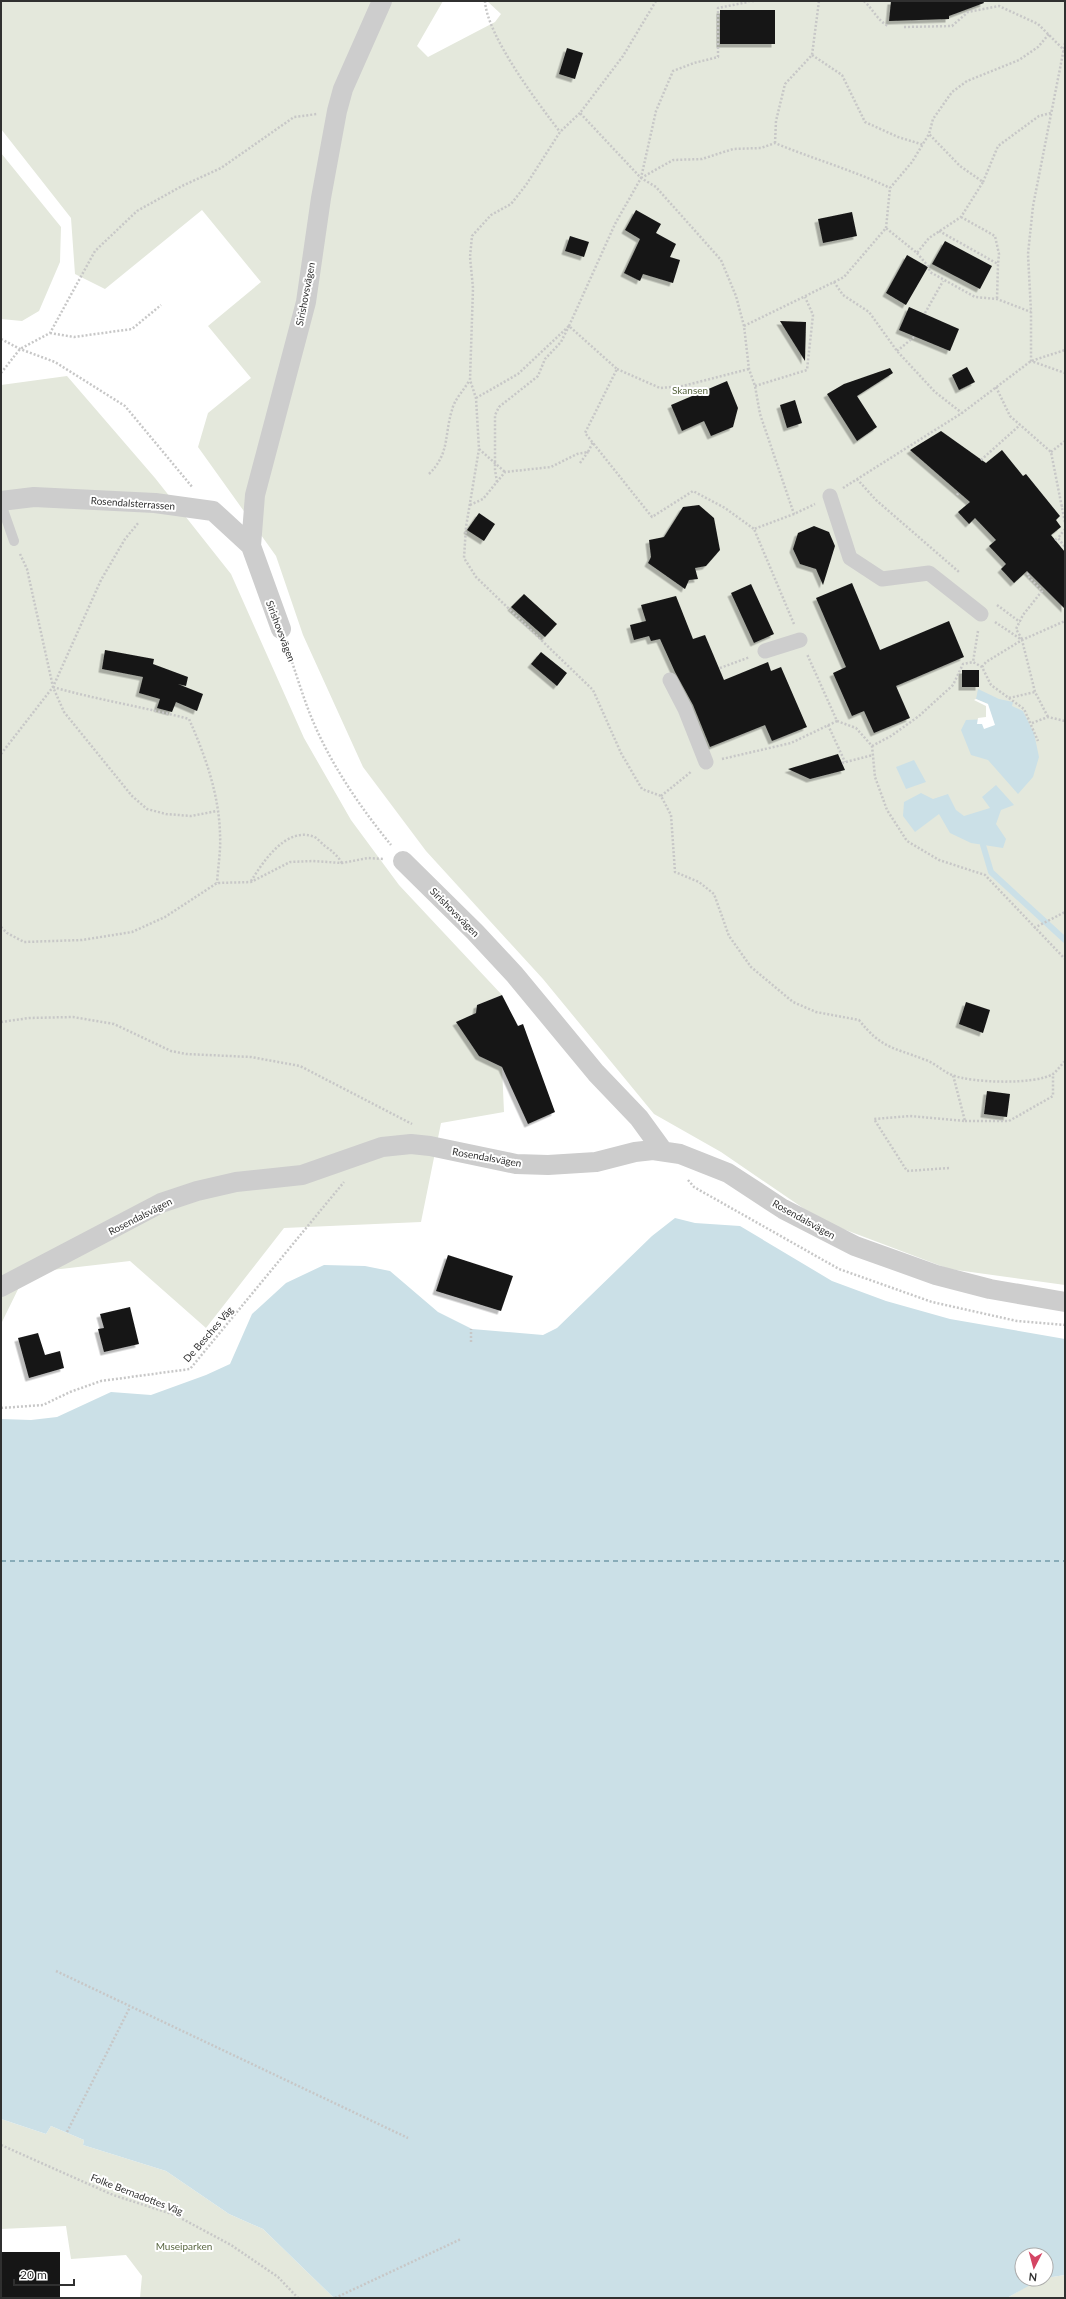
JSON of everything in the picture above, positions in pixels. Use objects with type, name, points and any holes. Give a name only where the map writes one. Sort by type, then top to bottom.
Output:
[{"type":"street","name":"Sirishovsvägen","points":[[281,629],[251,546],[255,494],[306,302],[320,198],[343,88],[382,1]]},
{"type":"street","points":[[830,496],[850,558],[882,579],[930,573],[981,614]]},
{"type":"street","name":"Rosendalsterrassen","points":[[1,501],[34,498],[155,503],[213,511]]},
{"type":"street","points":[[213,511],[251,546]]},
{"type":"street","points":[[765,651],[800,640]]},
{"type":"street","points":[[670,680],[685,709],[706,762]]},
{"type":"street","name":"Sirishovsvägen","points":[[403,861],[475,932],[510,970],[596,1073],[639,1118],[663,1151]]},
{"type":"street","name":"Rosendalsvägen","points":[[1,1287],[161,1203],[197,1191],[236,1182],[302,1175],[387,1146],[422,1145],[496,1161],[548,1165],[596,1162],[635,1152],[663,1151],[680,1154],[712,1166],[818,1228],[862,1249],[930,1273],[983,1287],[1065,1302]]},
{"type":"lane","points":[[1,504],[14,541]]},
{"type":"path","points":[[485,1],[486,13],[503,47],[560,132]]},
{"type":"path","points":[[656,1],[624,56],[580,113],[560,132],[526,185],[511,204],[491,215],[472,236],[470,257],[473,295],[470,380],[476,398],[478,449],[469,506],[464,558],[476,577],[593,690],[621,753],[642,789],[661,796],[671,815],[675,872],[699,882],[714,894],[729,936],[751,967],[793,1002],[816,1012],[859,1020],[871,1035],[889,1048],[925,1059],[953,1076],[974,1079],[1013,1081],[1038,1079],[1053,1074],[1065,1061]]},
{"type":"path","points":[[498,482],[495,470],[495,415],[499,407],[538,376],[545,359],[561,342],[615,224],[641,178],[656,111],[674,71],[694,63],[718,57],[718,8],[754,1]]},
{"type":"path","points":[[775,143],[776,121],[785,84],[812,55],[819,1]]},
{"type":"path","points":[[864,1],[871,7],[880,22],[888,26]]},
{"type":"path","points":[[904,27],[952,26],[968,12],[999,6],[1038,24],[1064,50]]},
{"type":"path","points":[[744,326],[844,277],[886,228],[890,188],[924,145],[933,119],[952,92],[967,81],[1019,60],[1038,47],[1048,34]]},
{"type":"path","points":[[1031,361],[1031,312],[1028,254],[1033,206],[1065,43]]},
{"type":"path","points":[[812,55],[842,76],[865,122],[898,137],[924,145]]},
{"type":"path","points":[[50,334],[95,251],[137,211],[182,186],[221,168],[294,117],[338,111]]},
{"type":"path","points":[[580,113],[641,178],[656,188],[720,260],[736,296],[744,326],[749,369],[755,386],[760,414],[794,514]]},
{"type":"path","points":[[917,253],[929,238],[961,218],[983,182],[998,146],[1039,116],[1051,113]]},
{"type":"path","points":[[929,134],[960,166],[983,182]]},
{"type":"path","points":[[641,178],[673,160],[702,159],[733,149],[761,148],[775,143],[800,154],[832,163],[890,188]]},
{"type":"path","points":[[961,218],[995,236],[999,254],[997,299]]},
{"type":"path","points":[[886,228],[917,253],[928,266],[930,272],[943,281],[975,297],[997,299],[1031,312]]},
{"type":"path","points":[[939,231],[998,264]]},
{"type":"path","points":[[925,313],[943,281]]},
{"type":"path","points":[[834,282],[843,295],[870,312],[897,351],[936,392],[962,413]]},
{"type":"path","points":[[755,386],[807,370],[813,315],[805,297]]},
{"type":"path","points":[[1,373],[20,349],[50,334],[74,337],[132,329],[161,304]]},
{"type":"path","points":[[569,326],[617,369],[660,388],[683,386],[749,369]]},
{"type":"path","points":[[476,398],[518,374],[569,326]]},
{"type":"path","points":[[897,351],[914,337]]},
{"type":"path","points":[[1,339],[20,349],[55,362],[125,406],[213,511]]},
{"type":"path","points":[[754,529],[794,514],[830,496],[962,413],[1031,361],[1065,350]]},
{"type":"path","points":[[1031,361],[1065,373]]},
{"type":"path","points":[[617,369],[585,433],[652,516],[693,491],[725,508],[754,529],[800,640],[837,721]]},
{"type":"path","points":[[429,474],[439,464],[445,450],[452,409],[470,380]]},
{"type":"path","points":[[996,387],[1010,416],[1051,452],[1065,523]]},
{"type":"path","points":[[981,460],[1020,425]]},
{"type":"path","points":[[580,463],[593,442]]},
{"type":"path","points":[[1051,452],[1065,442]]},
{"type":"path","points":[[478,449],[505,472],[550,467],[577,454],[588,452]]},
{"type":"path","points":[[469,506],[483,499],[505,472]]},
{"type":"path","points":[[857,479],[876,500],[960,573]]},
{"type":"path","points":[[1,754],[53,687],[101,580],[125,539],[155,503]]},
{"type":"path","points":[[1061,506],[1065,505]]},
{"type":"path","points":[[1055,540],[1065,529]]},
{"type":"path","points":[[1058,538],[1065,547]]},
{"type":"path","points":[[14,541],[27,568],[53,687],[64,712],[132,796],[147,809],[166,814],[191,816],[217,811]]},
{"type":"path","points":[[1029,573],[1027,575],[1042,591],[1016,629],[1022,640],[1035,692],[1048,717]]},
{"type":"path","points":[[994,602],[1020,622]]},
{"type":"path","points":[[973,662],[981,614],[1006,628],[1022,640]]},
{"type":"path","points":[[982,667],[986,662],[1022,640],[1065,621]]},
{"type":"path","name":"Sirishovsvägen","points":[[281,629],[315,725],[339,772],[364,813],[403,861]]},
{"type":"path","points":[[720,668],[765,651]]},
{"type":"path","points":[[872,746],[891,736],[919,716],[952,685],[963,664],[973,662],[982,667],[991,685],[1024,709],[1032,723],[1038,741]]},
{"type":"path","points":[[53,687],[78,694],[140,706],[189,719],[201,745],[212,782],[217,811],[220,833],[217,883]]},
{"type":"path","points":[[1008,698],[1035,692]]},
{"type":"path","points":[[1032,723],[1048,717],[1065,720]]},
{"type":"path","points":[[661,796],[686,775],[706,762],[791,743],[837,721],[856,728],[872,746],[875,777],[887,810],[907,841],[939,860],[985,875],[1065,959]]},
{"type":"path","points":[[828,725],[844,763],[873,755]]},
{"type":"path","points":[[251,882],[265,859],[283,843],[298,836],[313,836],[336,853],[342,863]]},
{"type":"path","points":[[1,927],[7,933],[24,942],[82,940],[132,932],[165,917],[217,883],[251,882],[290,862],[313,861],[342,863],[368,858],[403,861]]},
{"type":"path","points":[[1034,928],[1065,912]]},
{"type":"path","points":[[1,1022],[28,1018],[73,1018],[114,1024],[158,1045],[186,1054],[251,1057],[300,1066],[416,1126],[422,1145]]},
{"type":"path","points":[[949,1168],[907,1171],[874,1119],[910,1116],[965,1121],[1009,1121],[1053,1096],[1053,1074]]},
{"type":"path","points":[[953,1076],[965,1121]]},
{"type":"path","name":"De Besches Väg","points":[[1,1408],[43,1405],[70,1392],[101,1381],[190,1369],[350,1176],[356,1157]]},
{"type":"path","points":[[684,1175],[694,1187],[839,1269],[932,1302],[1017,1321],[1065,1325]]},
{"type":"path","points":[[471,1342],[472,1329]]},
{"type":"path","points":[[56,1971],[408,2138]]},
{"type":"path","points":[[67,2132],[130,2007]]},
{"type":"path","name":"Folke Bernadottes Väg","points":[[1,2145],[113,2194],[174,2215],[232,2244],[278,2277],[298,2298]]},
{"type":"path","points":[[334,2298],[461,2239]]},
{"type":"green space","name":"Skansen","points":[[1,1],[443,1],[417,46],[428,57],[495,22],[501,14],[487,1],[1065,1],[1065,1285],[949,1269],[822,1221],[721,1152],[654,1114],[543,979],[426,851],[363,767],[303,635],[276,556],[198,447],[208,413],[251,378],[208,326],[261,282],[202,210],[105,289],[75,274],[71,218],[1,129]]},
{"type":"green space","points":[[1,153],[61,227],[60,262],[39,311],[22,321],[1,319]]},
{"type":"green space","points":[[67,376],[155,478],[231,574],[304,738],[351,820],[399,885],[502,995],[477,1005],[476,1013],[457,1022],[479,1056],[502,1067],[504,1112],[441,1123],[421,1222],[284,1228],[206,1328],[130,1261],[26,1273],[1,1324],[1,385]]},
{"type":"green space","name":"Museiparken","points":[[1,2119],[46,2134],[51,2126],[84,2140],[83,2145],[166,2171],[229,2214],[263,2229],[334,2298],[140,2298],[142,2276],[126,2255],[71,2259],[66,2226],[1,2229]]},
{"type":"green space","points":[[1065,2275],[1065,2298],[1007,2298],[1026,2287],[1054,2287],[1054,2277]]},
{"type":"water","points":[[978,689],[999,699],[1013,702],[1012,706],[1023,711],[1034,733],[1039,757],[1033,777],[1018,794],[988,760],[971,755],[961,730],[966,720],[988,719],[988,704],[976,699]]},
{"type":"water","points":[[914,760],[926,782],[906,789],[896,767]]},
{"type":"water","points":[[996,785],[1014,805],[1001,810],[996,824],[1006,839],[1003,848],[971,843],[950,833],[939,814],[915,832],[903,816],[904,802],[921,793],[933,799],[948,794],[956,810],[964,816],[990,808],[982,797]]},
{"type":"water","points":[[675,1218],[695,1223],[740,1226],[832,1281],[886,1301],[950,1319],[1065,1339],[1065,2275],[1054,2277],[1054,2247],[1014,2247],[1014,2287],[1027,2287],[1007,2298],[334,2298],[263,2229],[229,2214],[166,2171],[83,2145],[84,2140],[51,2126],[46,2134],[1,2119],[1,1419],[31,1420],[57,1417],[111,1392],[151,1395],[206,1375],[230,1364],[252,1314],[286,1283],[324,1265],[365,1266],[390,1271],[438,1312],[472,1329],[543,1335],[557,1328],[652,1236]]},
{"type":"pier","points":[[976,699],[988,704],[995,725],[984,729],[982,724],[977,724],[978,718],[986,717],[986,706],[974,700]]},
{"type":"building","points":[[891,1],[983,1],[984,3],[949,16],[949,19],[889,21]]},
{"type":"building","points":[[720,10],[775,10],[775,44],[720,44]]},
{"type":"building","points":[[567,48],[583,53],[575,79],[559,74]]},
{"type":"building","points":[[636,210],[661,224],[656,233],[676,244],[670,257],[680,260],[673,283],[643,274],[640,281],[624,273],[640,239],[625,230]]},
{"type":"building","points":[[852,212],[857,236],[823,243],[818,219]]},
{"type":"building","points":[[570,236],[589,242],[584,257],[565,251]]},
{"type":"building","points":[[945,241],[992,266],[980,289],[932,264]]},
{"type":"building","points":[[907,255],[928,267],[906,305],[886,293]]},
{"type":"building","points":[[909,307],[959,329],[950,351],[899,330]]},
{"type":"building","points":[[780,321],[806,322],[805,361]]},
{"type":"building","points":[[967,367],[975,382],[959,390],[952,375]]},
{"type":"building","points":[[890,368],[893,373],[857,396],[877,427],[857,441],[827,394],[844,384]]},
{"type":"building","points":[[727,381],[738,408],[733,427],[711,436],[704,421],[682,431],[671,405]]},
{"type":"building","points":[[795,400],[802,423],[787,428],[780,405]]},
{"type":"building","points":[[941,431],[986,463],[1002,450],[1023,476],[1026,474],[1060,516],[1056,520],[1061,527],[1051,535],[1065,552],[1065,609],[1027,571],[1014,583],[1001,569],[1006,564],[989,546],[996,540],[975,518],[969,524],[958,512],[970,502],[910,450]]},
{"type":"building","points":[[699,505],[714,518],[720,550],[706,566],[695,568],[698,579],[689,580],[685,589],[648,563],[651,557],[649,540],[664,537],[683,507]]},
{"type":"building","points":[[479,513],[495,524],[484,541],[467,530]]},
{"type":"building","points":[[814,526],[829,532],[835,546],[823,585],[816,569],[800,564],[793,549],[798,533]]},
{"type":"building","points":[[852,583],[880,650],[949,621],[964,657],[896,686],[910,718],[874,733],[864,711],[852,716],[833,673],[846,667],[816,598]]},
{"type":"building","points":[[751,584],[774,634],[754,643],[731,593]]},
{"type":"building","points":[[524,594],[557,624],[545,637],[511,607]]},
{"type":"building","points":[[676,596],[693,639],[705,635],[724,680],[768,662],[771,671],[781,667],[807,727],[772,741],[765,725],[710,747],[693,705],[675,672],[660,639],[651,641],[649,636],[634,640],[630,625],[646,621],[641,605]]},
{"type":"building","points":[[105,650],[154,659],[153,664],[188,677],[186,686],[178,684],[203,694],[197,711],[176,702],[172,712],[157,708],[160,699],[139,693],[143,677],[102,669]]},
{"type":"building","points":[[541,652],[567,673],[557,686],[531,664]]},
{"type":"building","points":[[962,670],[979,670],[979,687],[962,687]]},
{"type":"building","points":[[838,754],[845,770],[810,779],[788,769]]},
{"type":"building","points":[[502,995],[518,1026],[523,1024],[555,1112],[528,1124],[502,1067],[479,1056],[456,1022],[476,1013],[477,1005]]},
{"type":"building","points":[[966,1002],[990,1010],[983,1033],[959,1024]]},
{"type":"building","points":[[987,1091],[1010,1094],[1007,1117],[984,1114]]},
{"type":"building","points":[[448,1255],[513,1276],[501,1311],[436,1291]]},
{"type":"building","points":[[130,1307],[139,1344],[104,1352],[98,1329],[104,1328],[100,1314]]},
{"type":"building","points":[[38,1333],[45,1355],[60,1351],[64,1368],[29,1378],[18,1338]]},
{"type":"building","points":[[1,2252],[60,2252],[60,2298],[1,2298]]},
{"type":"waterway","points":[[983,845],[991,872],[1065,940]]},
{"type":"ferry route","points":[[1,1561],[1065,1561]]}]
